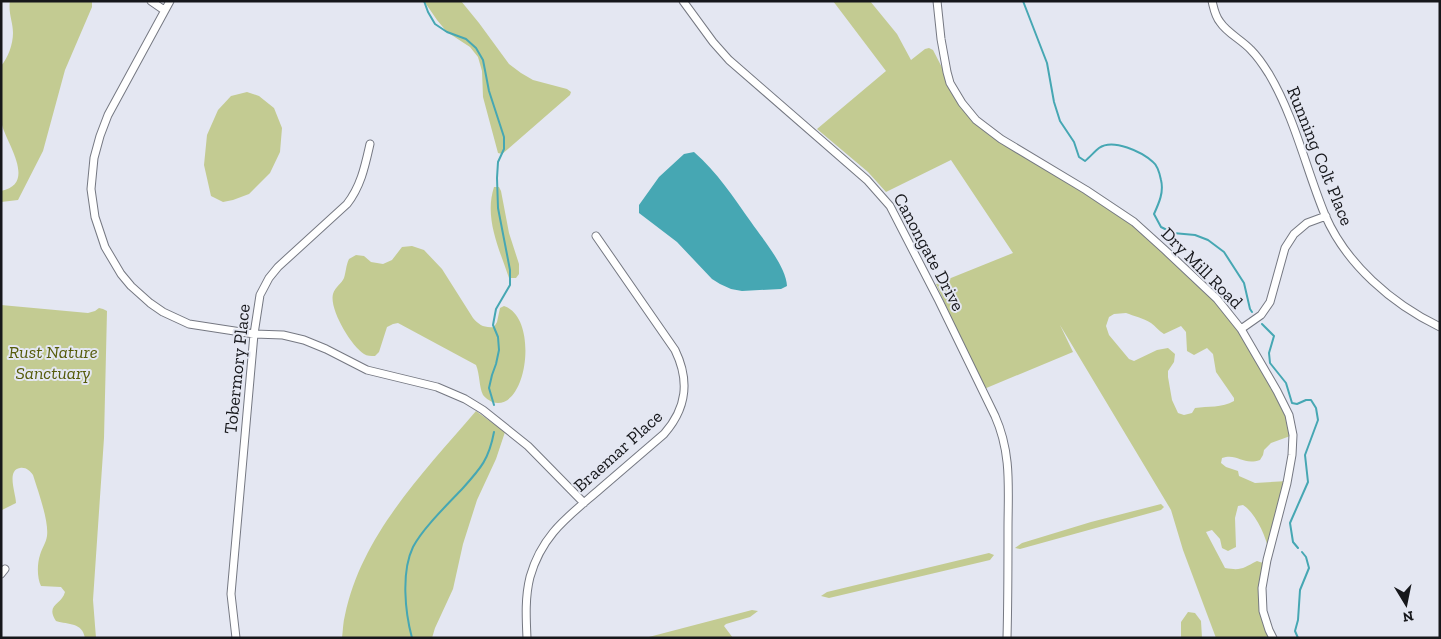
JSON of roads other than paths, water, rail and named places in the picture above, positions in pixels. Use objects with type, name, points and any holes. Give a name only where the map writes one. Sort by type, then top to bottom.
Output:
[{"type":"street","points":[[151,1],[164,10]]},
{"type":"street","points":[[170,1],[108,115],[97,143],[94,158],[91,181],[92,202],[96,220],[105,247],[131,286],[163,312],[189,324],[254,334],[283,335],[304,340],[367,370],[437,387],[465,399],[528,446],[584,503]]},
{"type":"street","name":"Canongate Drive","points":[[683,1],[713,42],[729,60],[867,180],[890,206],[939,301],[1002,431],[1006,449],[1009,467],[1007,638]]},
{"type":"street","name":"Dry Mill Road","points":[[937,1],[946,72],[962,103],[976,120],[1000,139],[1082,187],[1134,222],[1168,252],[1217,299],[1241,329],[1277,391],[1288,415],[1293,435],[1288,483],[1267,560],[1262,588],[1263,611],[1273,638]]},
{"type":"street","name":"Running Colt Place","points":[[1212,1],[1215,13],[1221,24],[1250,49],[1260,61],[1278,91],[1326,216],[1344,248],[1365,272],[1398,302],[1414,314],[1440,327]]},
{"type":"street","name":"Tobermory Place","points":[[236,638],[231,594],[254,334],[260,295],[269,278],[278,267],[347,204],[353,196],[362,179],[370,144]]},
{"type":"street","points":[[1241,329],[1261,315],[1270,302],[1285,248],[1294,234],[1307,223],[1326,216]]},
{"type":"street","name":"Braemar Place","points":[[527,638],[527,592],[530,575],[546,540],[564,520],[664,434],[676,419],[685,390],[683,369],[675,350],[596,236]]},
{"type":"water","points":[[694,152],[725,186],[767,244],[778,261],[786,278],[787,286],[781,289],[742,291],[720,284],[712,279],[677,242],[639,213],[639,205],[659,177],[684,154]]},
{"type":"waterway","points":[[424,1],[435,24],[447,32],[466,39],[476,48],[483,60],[489,91],[504,137],[504,149],[498,162],[498,208],[510,270],[510,285],[496,309],[493,325],[498,337],[499,350],[489,388],[494,405]]},
{"type":"waterway","points":[[1023,1],[1047,63],[1054,102],[1060,121],[1074,142],[1079,157],[1085,161],[1105,145],[1119,145],[1142,154],[1153,162],[1156,165],[1162,184],[1154,214],[1161,227],[1173,233],[1195,235],[1208,240],[1224,252],[1244,283],[1252,312]]},
{"type":"waterway","points":[[1262,324],[1274,336],[1269,353],[1270,363],[1286,383],[1292,403],[1297,404],[1311,400],[1316,408],[1318,420],[1305,455],[1308,482],[1290,523],[1293,542],[1298,548]]},
{"type":"waterway","points":[[412,638],[405,592],[409,557],[417,540],[429,524],[479,469],[490,449],[494,432]]},
{"type":"waterway","points":[[1298,638],[1295,631],[1298,620],[1300,590],[1309,568],[1306,557],[1302,552]]},
{"type":"park label","name":"Rust Nature Sanctuary","points":[[53,362]]}]
